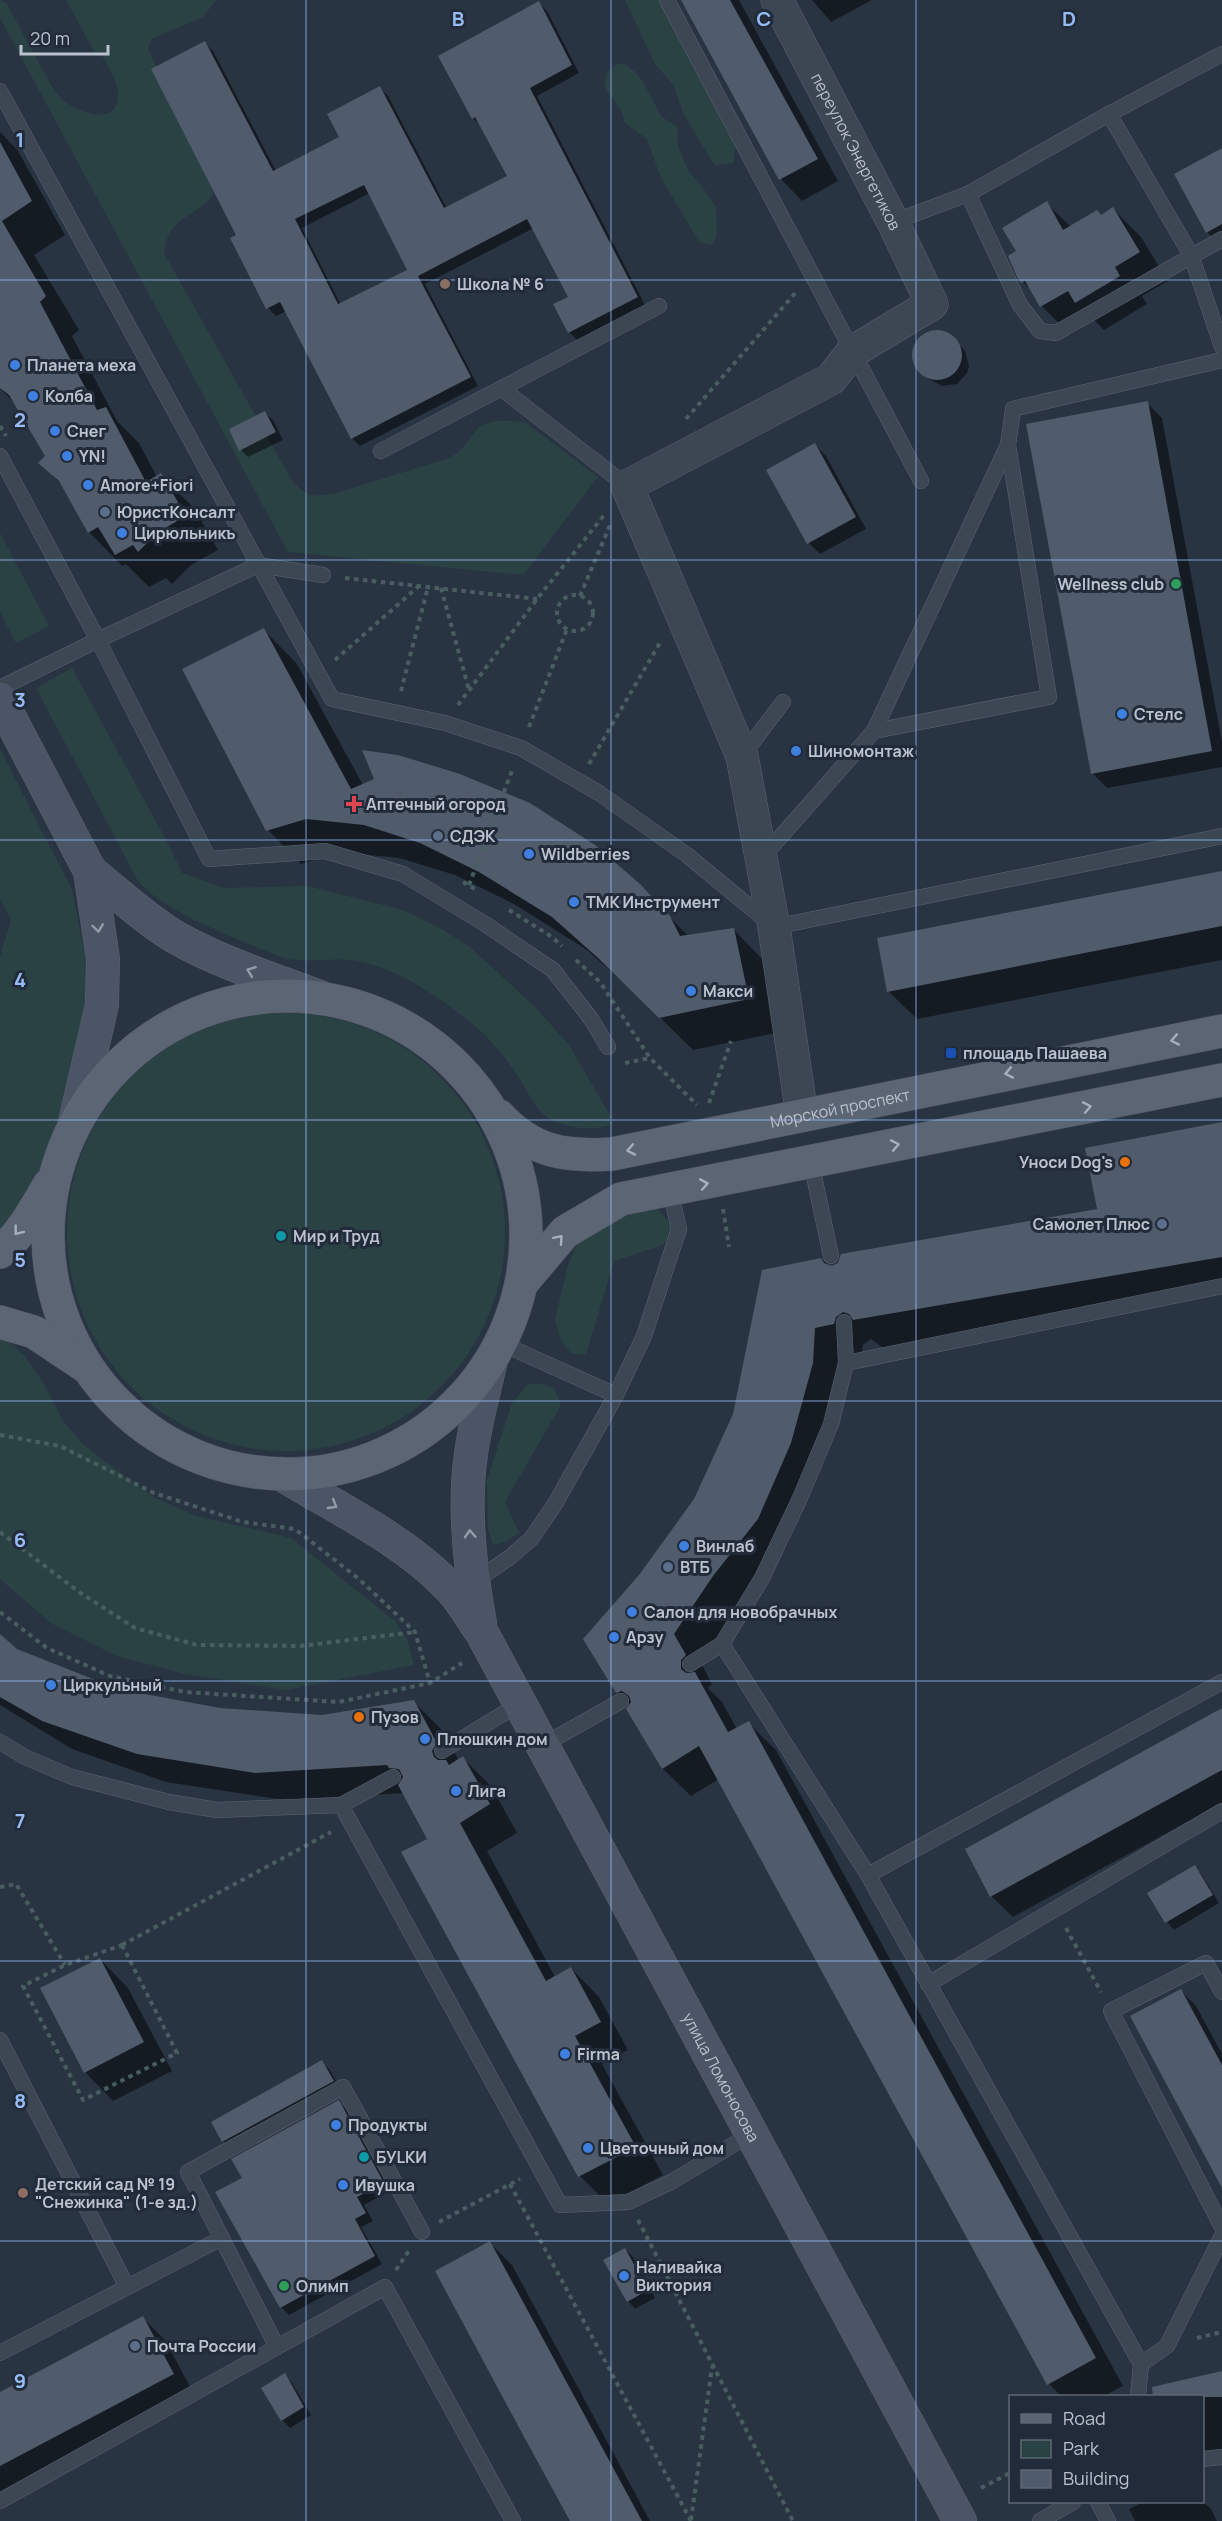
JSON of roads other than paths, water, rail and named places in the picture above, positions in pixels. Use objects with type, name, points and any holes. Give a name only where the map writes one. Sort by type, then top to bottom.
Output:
[{"type":"main road","points":[[282,996],[326,999],[365,1010],[408,1029],[451,1062],[478,1092],[504,1135],[518,1174],[524,1206],[526,1237],[521,1284],[516,1303],[495,1352],[469,1390],[431,1427],[396,1448],[343,1468],[283,1475],[244,1471],[205,1460],[167,1442],[125,1412],[88,1368],[73,1342],[55,1295],[48,1245],[49,1208],[56,1173],[74,1126],[92,1097],[112,1072],[145,1043],[175,1024],[202,1012],[240,1001],[282,996]]},
{"type":"main road","name":"Морской проспект","points":[[478,1092],[512,1130],[530,1143],[571,1155],[612,1154],[1222,1030]]},
{"type":"main road","points":[[521,1284],[565,1232],[608,1204],[621,1199],[1222,1080]]},
{"type":"main road","points":[[802,1115],[811,1162]]},
{"type":"main road","points":[[0,1252],[31,1215],[56,1173]]},
{"type":"main road","points":[[0,1322],[34,1332],[88,1368]]},
{"type":"street","name":"переулок Энергетиков","points":[[777,0],[893,222],[932,304],[852,352]]},
{"type":"street","points":[[802,1115],[774,927],[742,756],[627,486],[831,380],[852,352]]},
{"type":"street","points":[[0,699],[90,870],[103,959],[102,1005],[74,1126]]},
{"type":"street","points":[[90,870],[156,924],[177,938],[215,956],[326,999]]},
{"type":"street","points":[[482,1634],[472,1583],[469,1521],[470,1456],[495,1352]]},
{"type":"street","points":[[283,1475],[424,1563],[449,1587],[482,1634]]},
{"type":"street","name":"улица Ломоносова","points":[[482,1634],[960,2521]]},
{"type":"lane","points":[[666,0],[921,481]]},
{"type":"lane","points":[[893,222],[968,194],[1109,114],[1222,54]]},
{"type":"lane","points":[[0,91],[332,699],[445,723],[521,748],[579,781],[687,855],[774,927],[1222,836]]},
{"type":"lane","points":[[1109,114],[1191,255],[1222,347]]},
{"type":"lane","points":[[968,194],[1020,305],[1040,331],[1056,333],[1222,239]]},
{"type":"lane","points":[[381,451],[659,306]]},
{"type":"lane","points":[[874,731],[1048,697],[1008,445],[1013,409],[1222,360]]},
{"type":"lane","points":[[502,389],[627,486]]},
{"type":"lane","points":[[761,859],[874,731],[1008,445]]},
{"type":"lane","points":[[6,451],[209,859],[325,851],[403,874],[485,924],[553,970],[591,1019],[608,1047]]},
{"type":"lane","points":[[0,688],[98,639],[258,565],[323,575]]},
{"type":"lane","points":[[742,756],[783,702]]},
{"type":"lane","points":[[811,1162],[831,1256]]},
{"type":"lane","points":[[472,1583],[509,1558],[531,1539],[555,1504],[616,1395],[644,1336],[679,1229],[670,1190]]},
{"type":"lane","points":[[846,1363],[1222,1286]]},
{"type":"lane","points":[[690,1664],[722,1644],[762,1578],[801,1498],[831,1424],[846,1363],[844,1322]]},
{"type":"lane","points":[[495,1352],[616,1395]]},
{"type":"lane","points":[[722,1644],[868,1875],[1141,2364],[1138,2395]]},
{"type":"lane","points":[[868,1875],[1222,1682]]},
{"type":"lane","points":[[543,1745],[621,1701]]},
{"type":"lane","points":[[442,1751],[521,1704]]},
{"type":"lane","points":[[0,1742],[26,1757],[72,1777],[169,1802],[217,1810],[341,1805],[393,1777]]},
{"type":"lane","points":[[341,1805],[560,2205],[628,2202],[679,2178],[751,2134]]},
{"type":"lane","points":[[928,1984],[1222,1811]]},
{"type":"lane","points":[[1222,1992],[1206,1963],[1111,2011],[1222,2227]]},
{"type":"lane","points":[[0,2040],[127,2287]]},
{"type":"lane","points":[[277,2347],[188,2172],[343,2087],[422,2232]]},
{"type":"lane","points":[[1141,2364],[1167,2346],[1222,2236]]},
{"type":"lane","points":[[0,2353],[222,2238]]},
{"type":"lane","points":[[0,2501],[385,2287],[513,2521]]},
{"type":"lane","points":[[1040,2521],[1071,2503]]},
{"type":"lane","points":[[1099,2503],[1108,2521]]},
{"type":"place","name":"Школа № 6","points":[[445,284]]},
{"type":"place","name":"Планета меха","points":[[15,365]]},
{"type":"place","name":"Колба","points":[[33,396]]},
{"type":"place","name":"Снег","points":[[55,431]]},
{"type":"place","name":"YN!","points":[[67,456]]},
{"type":"place","name":"Amore+Fiori","points":[[88,485]]},
{"type":"place","name":"ЮристКонсалт","points":[[105,512]]},
{"type":"place","name":"Цирюльникъ","points":[[122,533]]},
{"type":"place","name":"Wellness club","points":[[1176,584]]},
{"type":"place","name":"Стелс","points":[[1122,714]]},
{"type":"place","name":"Шиномонтаж","points":[[796,751]]},
{"type":"place","name":"Аптечный огород","points":[[354,804]]},
{"type":"place","name":"СДЭК","points":[[438,836]]},
{"type":"place","name":"Wildberries","points":[[529,854]]},
{"type":"place","name":"ТМК Инструмент","points":[[574,902]]},
{"type":"place","name":"Макси","points":[[691,991]]},
{"type":"place","name":"площадь Пашаева","points":[[951,1053]]},
{"type":"place","name":"Уноси Dog's","points":[[1125,1162]]},
{"type":"place","name":"Самолет Плюс","points":[[1162,1224]]},
{"type":"place","name":"Мир и Труд","points":[[281,1236]]},
{"type":"place","name":"Винлаб","points":[[684,1546]]},
{"type":"place","name":"ВТБ","points":[[668,1567]]},
{"type":"place","name":"Салон для новобрачных","points":[[632,1612]]},
{"type":"place","name":"Арзу","points":[[614,1637]]},
{"type":"place","name":"Циркульный","points":[[51,1685]]},
{"type":"place","name":"Пузов","points":[[359,1717]]},
{"type":"place","name":"Плюшкин дом","points":[[425,1739]]},
{"type":"place","name":"Лига","points":[[456,1791]]},
{"type":"place","name":"Firma","points":[[565,2054]]},
{"type":"place","name":"Продукты","points":[[336,2125]]},
{"type":"place","name":"Цветочный дом","points":[[588,2148]]},
{"type":"place","name":"БУLКИ","points":[[364,2157]]},
{"type":"place","name":"Ивушка","points":[[343,2185]]},
{"type":"place","name":"Детский сад № 19 \"Снежинка\" (1-е зд.)","points":[[23,2193]]},
{"type":"place","name":"Наливайка Виктория","points":[[624,2276]]},
{"type":"place","name":"Олимп","points":[[284,2286]]},
{"type":"place","name":"Почта России","points":[[135,2346]]}]
